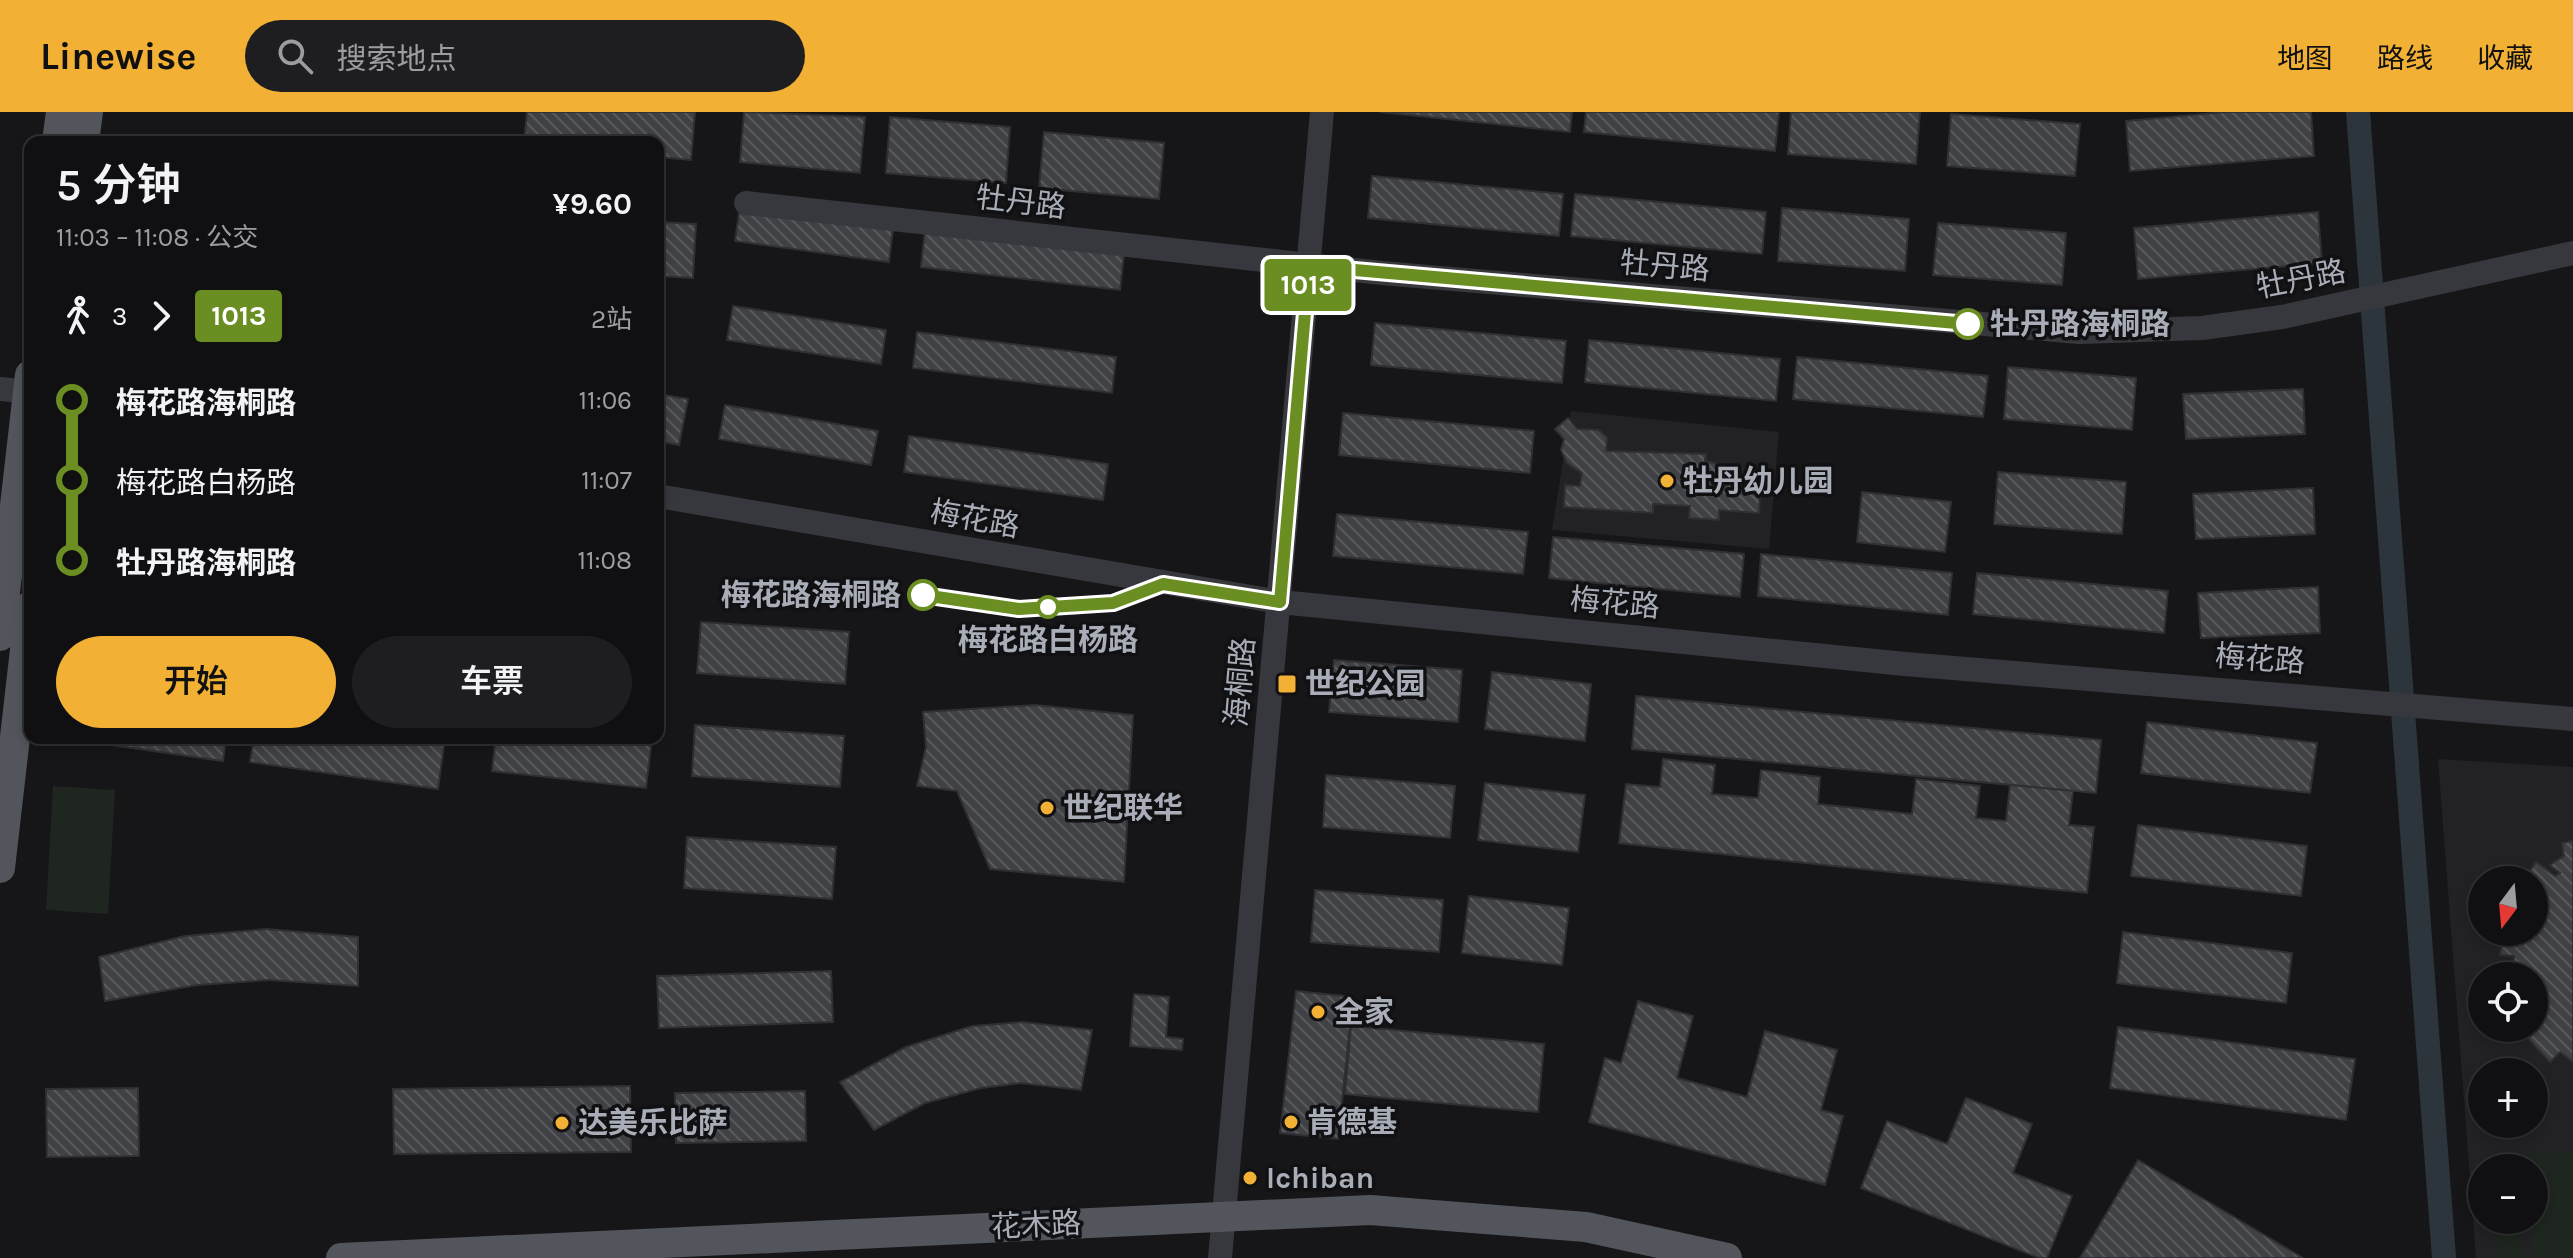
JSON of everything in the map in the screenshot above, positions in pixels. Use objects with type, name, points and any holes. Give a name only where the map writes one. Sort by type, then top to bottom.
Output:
[{"type":"main road","points":[[58,136],[61,112]]},
{"type":"main road","points":[[85,136],[88,112]]},
{"type":"main road","points":[[0,636],[22,387]]},
{"type":"main road","points":[[0,868],[24,658]]},
{"type":"main road","name":"花木路","points":[[341,1258],[1370,1210],[1586,1227],[1727,1258]]},
{"type":"street","name":"海桐路","points":[[1220,1258],[1322,112]]},
{"type":"street","name":"牡丹路","points":[[746,203],[1309,266],[2054,331],[2123,333],[2202,328],[2320,310],[2573,253]]},
{"type":"street","name":"梅花路","points":[[664,497],[1280,602],[1905,664],[2339,697],[2573,719]]},
{"type":"shaded area","name":"牡丹幼儿园","points":[[1571,411],[1779,432],[1769,549],[1552,530]]},
{"type":"shaded area","points":[[2438,759],[2573,767],[2573,1258],[2476,1258],[2474,1234],[2548,1234],[2548,1154],[2468,1154]]},
{"type":"shaded area","points":[[53,786],[115,790],[108,914],[46,910]]},
{"type":"shaded area","points":[[2573,1151],[2573,1258],[2533,1258],[2531,1234],[2548,1234],[2548,1154],[2524,1154]]},
{"type":"shaded area","points":[[2496,1234],[2521,1234],[2524,1258],[2498,1258]]},
{"type":"building","points":[[527,112],[695,112],[691,160],[664,158],[664,136],[525,136]]},
{"type":"building","points":[[744,112],[865,117],[860,173],[740,162]]},
{"type":"building","points":[[1380,112],[1572,112],[1570,132]]},
{"type":"building","points":[[1586,112],[1779,112],[1775,151],[1584,132]]},
{"type":"building","points":[[1791,112],[1920,112],[1916,164],[1788,154]]},
{"type":"building","points":[[2226,112],[2311,112],[2314,156],[2130,171],[2126,121]]},
{"type":"building","points":[[1951,114],[2080,124],[2075,176],[1947,166]]},
{"type":"building","points":[[890,117],[1010,127],[1006,183],[886,173]]},
{"type":"building","points":[[1044,132],[1164,143],[1159,199],[1039,188]]},
{"type":"building","points":[[1372,176],[1563,194],[1559,236],[1368,218]]},
{"type":"building","points":[[1575,194],[1766,212],[1762,254],[1571,236]]},
{"type":"building","points":[[740,206],[893,228],[889,262],[735,241]]},
{"type":"building","points":[[1782,208],[1909,219],[1905,271],[1778,261]]},
{"type":"building","points":[[2318,212],[2322,263],[2138,279],[2134,228]]},
{"type":"building","points":[[664,222],[696,224],[693,278],[664,276]]},
{"type":"building","points":[[1938,223],[2066,233],[2062,285],[1933,275]]},
{"type":"building","points":[[925,231],[1124,254],[1120,290],[921,267]]},
{"type":"building","points":[[733,306],[886,330],[881,364],[727,340]]},
{"type":"building","points":[[1375,323],[1566,341],[1562,383],[1371,365]]},
{"type":"building","points":[[917,332],[1116,357],[1112,393],[913,368]]},
{"type":"building","points":[[1589,340],[1780,359],[1776,401],[1585,382]]},
{"type":"building","points":[[1797,357],[1988,376],[1983,417],[1793,399]]},
{"type":"building","points":[[2008,367],[2136,378],[2132,430],[2004,419]]},
{"type":"building","points":[[2303,389],[2305,434],[2186,439],[2183,394]]},
{"type":"building","points":[[664,395],[688,399],[679,445],[664,442]]},
{"type":"building","points":[[725,405],[878,431],[871,465],[719,439]]},
{"type":"building","points":[[1343,413],[1534,431],[1530,473],[1339,455]]},
{"type":"building","points":[[1568,418],[1577,429],[1599,430],[1607,438],[1606,451],[1706,454],[1705,461],[1740,469],[1739,477],[1761,478],[1759,513],[1719,510],[1719,520],[1689,518],[1690,506],[1653,504],[1653,513],[1564,507],[1565,485],[1580,486],[1582,473],[1567,463],[1561,450],[1564,439],[1555,429]]},
{"type":"building","points":[[909,436],[1108,464],[1103,500],[904,472]]},
{"type":"building","points":[[1998,472],[2126,482],[2122,534],[1994,524]]},
{"type":"building","points":[[2313,488],[2315,534],[2196,539],[2193,494]]},
{"type":"building","points":[[1862,492],[1951,502],[1945,552],[1857,542]]},
{"type":"building","points":[[1337,514],[1528,532],[1523,574],[1333,556]]},
{"type":"building","points":[[1553,537],[1744,554],[1740,597],[1549,578]]},
{"type":"building","points":[[1761,554],[1952,573],[1948,615],[1758,596]]},
{"type":"building","points":[[1977,573],[2168,591],[2164,633],[1973,614]]},
{"type":"building","points":[[2318,587],[2320,633],[2201,638],[2198,593]]},
{"type":"building","points":[[701,622],[849,632],[845,684],[697,673]]},
{"type":"building","points":[[1334,660],[1462,670],[1458,722],[1329,712]]},
{"type":"building","points":[[1492,672],[1591,684],[1585,741],[1485,729]]},
{"type":"building","points":[[1636,696],[2101,740],[2096,793],[1632,749]]},
{"type":"building","name":"世纪联华","points":[[1035,705],[1133,715],[1124,882],[990,869],[957,791],[917,786],[926,747],[923,712]]},
{"type":"building","points":[[2147,722],[2317,743],[2310,793],[2141,773]]},
{"type":"building","points":[[695,725],[844,736],[840,787],[692,776]]},
{"type":"building","points":[[104,744],[225,744],[223,761]]},
{"type":"building","points":[[253,744],[444,744],[438,789],[250,762]]},
{"type":"building","points":[[495,744],[651,744],[646,788],[492,771]]},
{"type":"building","points":[[1663,759],[1715,765],[1712,794],[1758,798],[1761,770],[1820,777],[1818,804],[1912,814],[1916,779],[1980,786],[1976,818],[2006,821],[2010,785],[2073,791],[2069,825],[2094,827],[2087,893],[1619,843],[1626,784],[1660,787]]},
{"type":"building","points":[[1326,775],[1455,786],[1450,838],[1323,827]]},
{"type":"building","points":[[1485,783],[1585,795],[1578,852],[1478,840]]},
{"type":"building","points":[[2138,825],[2307,846],[2301,896],[2131,876]]},
{"type":"building","points":[[687,837],[836,847],[832,899],[684,888]]},
{"type":"building","points":[[2573,841],[2573,1062],[2560,1052],[2550,1062],[2532,1042],[2548,1042],[2548,962],[2514,962],[2514,956],[2500,955],[2502,946],[2548,946],[2548,871],[2555,876],[2560,873],[2550,865],[2564,856],[2562,843]]},
{"type":"building","points":[[1315,890],[1443,900],[1439,952],[1311,942]]},
{"type":"building","points":[[1469,896],[1569,908],[1562,965],[1462,953]]},
{"type":"building","points":[[267,929],[358,937],[358,986],[269,980],[197,985],[105,1001],[99,957],[185,936]]},
{"type":"building","points":[[2123,932],[2292,953],[2286,1003],[2117,983]]},
{"type":"building","points":[[831,971],[833,1022],[659,1028],[657,976]]},
{"type":"building","points":[[1296,991],[1353,997],[1338,1139],[1280,1133]]},
{"type":"building","points":[[1134,994],[1169,997],[1166,1037],[1183,1039],[1182,1050],[1130,1046]]},
{"type":"building","points":[[1638,1001],[1693,1016],[1677,1078],[1747,1097],[1765,1031],[1837,1050],[1821,1110],[1843,1116],[1825,1185],[1589,1122],[1605,1058],[1621,1063]]},
{"type":"building","points":[[1023,1022],[1092,1030],[1081,1090],[1021,1083],[981,1088],[925,1103],[874,1130],[840,1082],[906,1047],[972,1026]]},
{"type":"building","points":[[1351,1026],[1544,1044],[1538,1112],[1345,1094]]},
{"type":"building","points":[[2118,1027],[2355,1059],[2346,1120],[2110,1088]]},
{"type":"building","points":[[630,1086],[631,1152],[394,1154],[393,1089]]},
{"type":"building","points":[[138,1088],[139,1156],[47,1157],[46,1089]]},
{"type":"building","points":[[805,1091],[806,1141],[676,1143],[675,1093]]},
{"type":"building","points":[[1966,1098],[2032,1124],[2013,1173],[2072,1196],[2047,1258],[2039,1258],[1861,1188],[1887,1121],[1947,1144]]},
{"type":"building","points":[[2138,1160],[2303,1258],[2080,1258]]},
{"type":"waterway","points":[[2358,112],[2444,1258]]},
{"type":"bus line","name":"1013","points":[[923,595],[1019,609],[1113,603],[1163,584],[1280,602],[1309,266],[1968,324]]},
{"type":"place","name":"牡丹路海桐路","points":[[1968,324]]},
{"type":"place","name":"牡丹幼儿园","points":[[1667,481]]},
{"type":"place","name":"梅花路海桐路","points":[[923,595]]},
{"type":"place","name":"梅花路白杨路","points":[[1048,607]]},
{"type":"place","name":"世纪公园","points":[[1287,684]]},
{"type":"place","name":"世纪联华","points":[[1047,808]]},
{"type":"place","name":"全家","points":[[1318,1012]]},
{"type":"place","name":"肯德基","points":[[1291,1122]]},
{"type":"place","name":"达美乐比萨","points":[[562,1123]]},
{"type":"place","name":"Ichiban","points":[[1250,1178]]}]
